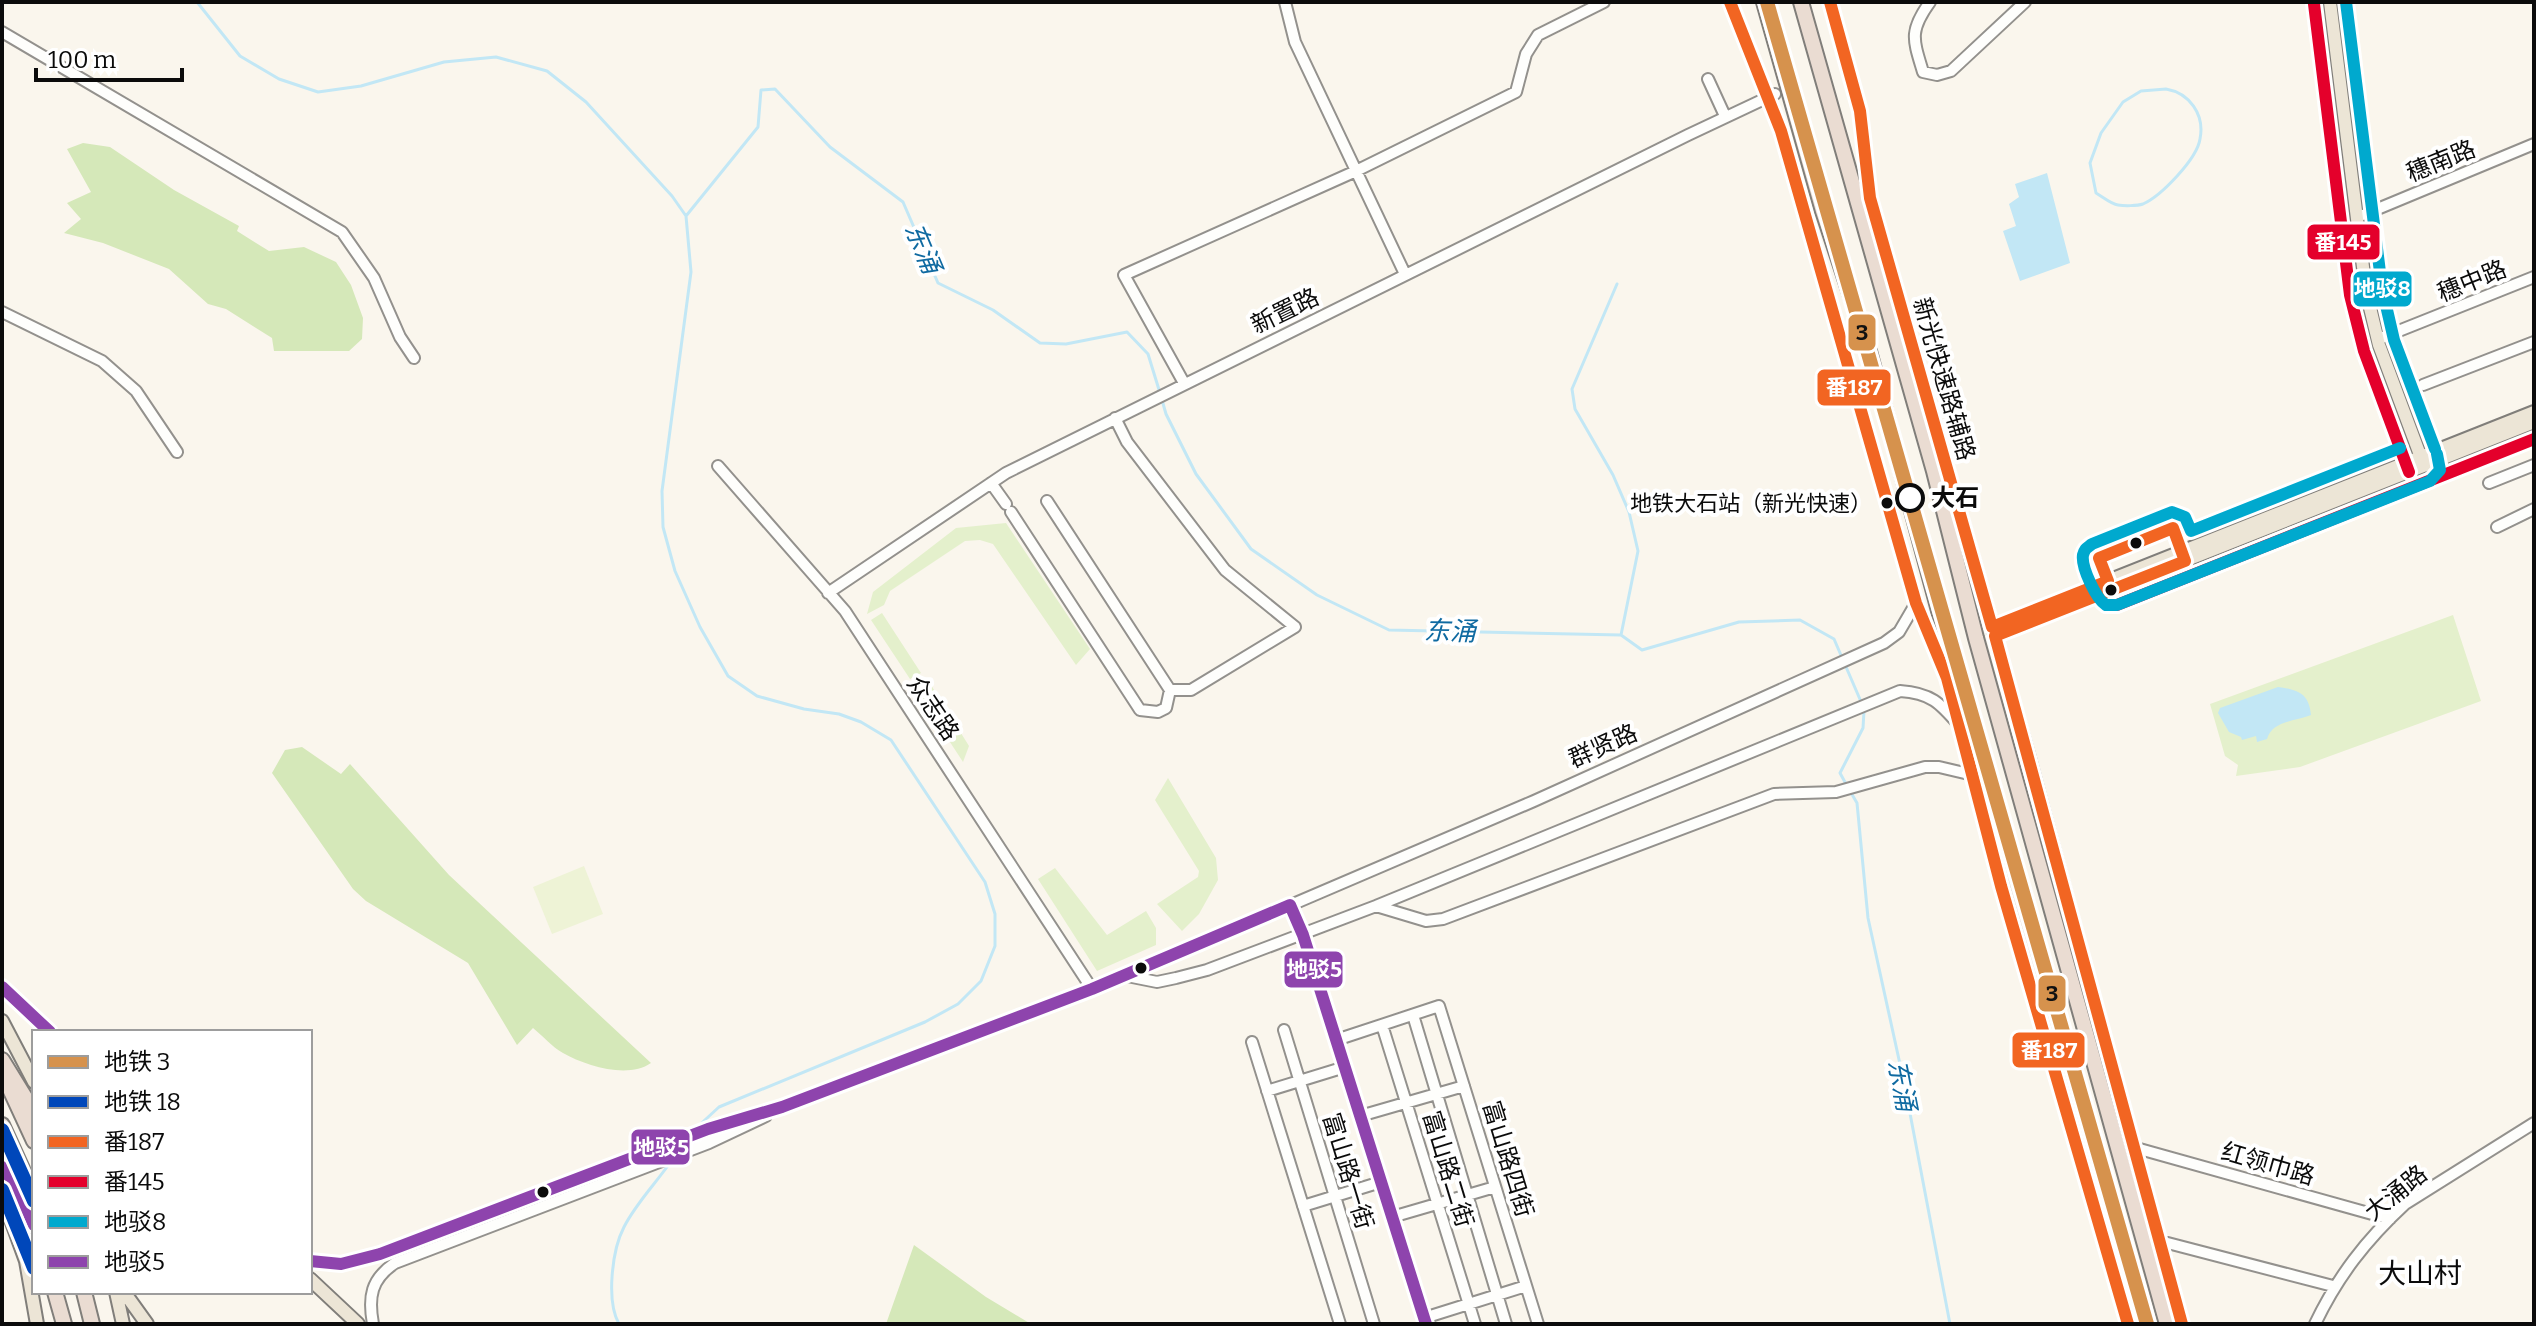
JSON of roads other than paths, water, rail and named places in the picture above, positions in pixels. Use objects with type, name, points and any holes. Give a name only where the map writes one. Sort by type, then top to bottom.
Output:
[{"type":"highway","points":[[1764,2],[1823,211],[1869,351],[1954,664],[2143,1324]]},
{"type":"highway","points":[[1804,2],[1856,202],[1934,471],[1976,638],[2167,1324]]},
{"type":"highway","points":[[2,1060],[32,1109]]},
{"type":"highway","points":[[2,1072],[32,1137]]},
{"type":"highway","points":[[2,1125],[22,1169],[32,1207]]},
{"type":"highway","points":[[2,1167],[15,1184],[32,1221]]},
{"type":"highway","points":[[56,1294],[64,1324]]},
{"type":"highway","points":[[84,1294],[92,1324]]},
{"type":"main road","points":[[1730,2],[1781,131],[1916,603]]},
{"type":"main road","name":"新光快速路辅路","points":[[1830,2],[1862,118],[1870,198],[1994,631]]},
{"type":"main road","points":[[2330,2],[2366,291],[2379,345],[2423,461]]},
{"type":"main road","points":[[1994,631],[2423,461],[2534,412]]},
{"type":"main road","points":[[2423,461],[2534,422]]},
{"type":"main road","points":[[2,987],[48,1030]]},
{"type":"main road","points":[[2,1021],[32,1078]]},
{"type":"main road","points":[[2,1195],[26,1261],[37,1324]]},
{"type":"main road","points":[[312,1281],[358,1324]]},
{"type":"main road","points":[[116,1294],[123,1324]]},
{"type":"main road","points":[[125,1294],[147,1324]]},
{"type":"street","points":[[1285,2],[1295,42],[1405,274]]},
{"type":"street","points":[[1184,383],[1124,275],[1356,171],[1516,92],[1526,54],[1538,35],[1604,2]]},
{"type":"street","points":[[1930,2],[1914,29],[1914,42],[1923,72],[1937,75],[1951,71],[2025,2]]},
{"type":"street","points":[[2,32],[342,232],[374,278],[400,337],[414,358]]},
{"type":"street","points":[[1708,79],[1725,116]]},
{"type":"street","name":"新置路","points":[[828,593],[1006,473],[1775,94]]},
{"type":"street","name":"穗南路","points":[[2363,215],[2534,144]]},
{"type":"street","name":"穗中路","points":[[2381,338],[2534,277]]},
{"type":"street","points":[[2,312],[102,361],[136,391],[177,452]]},
{"type":"street","points":[[2423,385],[2534,342]]},
{"type":"street","points":[[1115,418],[1127,442],[1225,570],[1295,627],[1191,690],[1170,690]]},
{"type":"street","points":[[2117,580],[2423,461]]},
{"type":"street","points":[[2489,483],[2534,465]]},
{"type":"street","name":"众志路","points":[[718,466],[852,623],[1092,989]]},
{"type":"street","points":[[991,483],[1140,710],[1158,712],[1166,708],[1170,690],[1047,501]]},
{"type":"street","points":[[2497,527],[2534,509]]},
{"type":"street","points":[[1916,603],[1947,678],[2001,886],[2128,1324]]},
{"type":"street","name":"群贤路","points":[[312,1261],[341,1264],[380,1254],[708,1129],[782,1107],[1125,976],[1534,801],[1884,643],[1899,632],[1916,603]]},
{"type":"street","points":[[1994,631],[2182,1324]]},
{"type":"street","name":"群贤路","points":[[1125,976],[1157,982],[1176,978],[1303,935],[1900,691],[1920,692],[1939,702],[1959,725]]},
{"type":"street","points":[[1376,906],[1426,921],[1443,919],[1774,794],[1836,792],[1925,767],[1973,775]]},
{"type":"street","points":[[1290,905],[1303,935],[1425,1321],[1526,1286]]},
{"type":"street","name":"富山路四街","points":[[1413,1015],[1439,1006],[1538,1324]]},
{"type":"street","points":[[1336,1040],[1413,1015],[1506,1324]]},
{"type":"street","name":"富山路二街","points":[[1382,1025],[1475,1324]]},
{"type":"street","name":"富山路一街","points":[[1284,1030],[1374,1324]]},
{"type":"street","points":[[1252,1042],[1340,1324]]},
{"type":"street","points":[[1267,1091],[1345,1067]]},
{"type":"street","points":[[1360,1116],[1464,1086]]},
{"type":"street","name":"群贤路","points":[[373,1324],[371,1291],[382,1272],[395,1263],[709,1143],[782,1107]]},
{"type":"street","name":"大涌路","points":[[2315,1324],[2333,1286],[2405,1204],[2534,1123]]},
{"type":"street","name":"红领巾路","points":[[2136,1148],[2390,1219]]},
{"type":"street","points":[[1303,1206],[1381,1182]]},
{"type":"street","points":[[1392,1217],[1495,1187]]},
{"type":"street","points":[[2160,1241],[2333,1286]]},
{"type":"water","points":[[2047,173],[2070,263],[2020,281],[2003,231],[2016,226],[2009,204],[2019,197],[2015,184]]},
{"type":"water","points":[[2278,687],[2305,697],[2311,715],[2279,725],[2267,739],[2257,742],[2256,736],[2242,740],[2229,732],[2218,713],[2220,708]]},
{"type":"waterway","points":[[197,2],[240,56],[279,79],[318,92],[361,86],[444,62],[496,57],[547,71],[586,102],[672,196],[686,216],[691,272],[662,491],[663,527],[675,571],[700,627],[728,676],[757,696],[804,709],[839,714],[861,722],[891,740],[985,882],[995,914],[995,946],[981,981],[958,1004],[925,1022],[719,1107],[693,1131]]},
{"type":"waterway","name":"东涌","points":[[686,216],[758,127],[761,90],[775,89],[830,147],[903,202],[938,283],[993,310],[1040,343],[1066,344],[1127,332],[1148,354],[1160,393]]},
{"type":"waterway","points":[[2166,89],[2182,95],[2198,113],[2201,130],[2197,147],[2177,176],[2150,200],[2134,205],[2113,203],[2096,193],[2090,163],[2101,133],[2123,102],[2141,91],[2166,89]]},
{"type":"waterway","points":[[1617,284],[1572,389],[1575,409],[1613,475],[1629,512],[1638,551],[1621,635]]},
{"type":"waterway","name":"东涌","points":[[1162,400],[1196,474],[1251,549],[1317,595],[1389,630],[1621,635],[1642,650],[1739,622],[1800,620],[1834,639],[1862,704]]},
{"type":"waterway","name":"东涌","points":[[1846,784],[1840,773],[1863,728],[1864,711]]},
{"type":"waterway","name":"东涌","points":[[1850,791],[1857,803],[1868,918],[1905,1087],[1950,1324]]},
{"type":"waterway","points":[[619,1324],[612,1289],[620,1237],[634,1210],[672,1160]]},
{"type":"metro line","name":"3","points":[[1767,2],[2147,1324]]},
{"type":"metro line","name":"18","points":[[2,1130],[32,1197]]},
{"type":"metro line","name":"18","points":[[2,1190],[32,1263]]},
{"type":"place","name":"大石","points":[[1910,498]]},
{"type":"place","name":"地铁大石站（新光快速）","points":[[1887,503]]},
{"type":"district","name":"大山村","points":[[2420,1273]]}]
